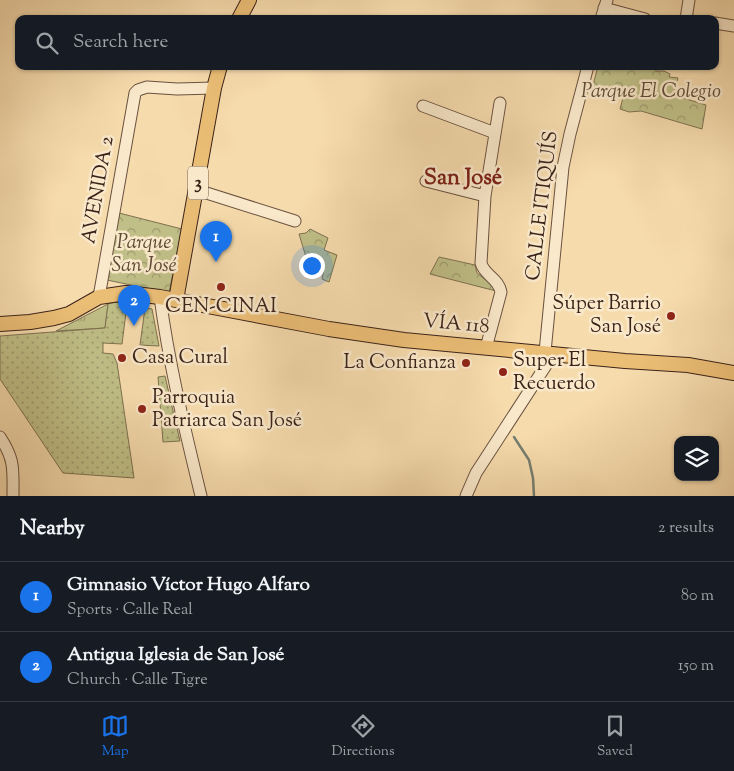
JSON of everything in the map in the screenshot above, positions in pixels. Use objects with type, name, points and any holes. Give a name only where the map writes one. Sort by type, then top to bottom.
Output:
[{"type":"main road","points":[[241,15],[249,0]]},
{"type":"main road","name":"3","points":[[176,300],[214,88],[219,70]]},
{"type":"main road","name":"VÍA 118","points":[[0,324],[30,322],[69,314],[99,298],[126,293],[160,297],[329,329],[404,340],[625,361],[688,365],[734,373]]},
{"type":"street","points":[[687,15],[690,0]]},
{"type":"street","points":[[604,9],[629,15]]},
{"type":"street","points":[[719,24],[734,26]]},
{"type":"street","name":"CALLE ITIQUÍS","points":[[550,353],[563,167],[587,70]]},
{"type":"street","name":"AVENIDA 2","points":[[99,298],[134,98],[138,90],[147,86],[177,89],[214,88]]},
{"type":"street","points":[[486,348],[501,292],[500,286],[482,269],[481,263],[485,196],[500,103]]},
{"type":"street","points":[[423,106],[494,133]]},
{"type":"street","points":[[426,181],[485,196]]},
{"type":"street","points":[[197,190],[295,221]]},
{"type":"street","points":[[160,297],[184,426],[201,496]]},
{"type":"street","points":[[466,496],[476,473],[550,353]]},
{"type":"street","points":[[0,437],[12,457],[14,467],[13,496]]},
{"type":"green space","name":"Parque El Colegio","points":[[597,70],[664,71],[670,74],[669,77],[678,78],[673,95],[706,105],[702,129],[641,111],[629,112],[620,109],[623,98],[592,89]]},
{"type":"green space","name":"Parque San José","points":[[119,213],[182,229],[169,293],[107,280]]},
{"type":"green space","points":[[310,229],[328,238],[324,250],[337,255],[329,282],[322,279],[324,269],[309,267],[299,234],[306,233]]},
{"type":"green space","points":[[439,257],[475,265],[477,273],[495,287],[496,291],[430,274]]},
{"type":"green space","points":[[115,302],[127,305],[122,344],[103,343],[103,353],[113,354],[117,363],[134,478],[63,473],[0,379],[0,336],[105,328],[108,304]]},
{"type":"green space","points":[[108,304],[105,328],[56,331]]},
{"type":"green space","points":[[145,308],[152,309],[159,346],[140,345]]},
{"type":"green space","points":[[165,376],[180,441],[163,442],[158,377]]},
{"type":"waterway","points":[[514,437],[529,460],[534,496]]},
{"type":"place","name":"Gimnasio Víctor Hugo Alfaro","points":[[216,262]]},
{"type":"place","name":"CEN-CINAI","points":[[221,287]]},
{"type":"place","name":"Súper Barrio San José","points":[[671,316]]},
{"type":"place","name":"Antigua Iglesia de San José","points":[[134,326]]},
{"type":"place","name":"Casa Cural","points":[[122,358]]},
{"type":"place","name":"La Confianza","points":[[466,363]]},
{"type":"place","name":"Super El Recuerdo","points":[[503,372]]},
{"type":"place","name":"Parroquia Patriarca San José","points":[[142,409]]},
{"type":"district","name":"San José","points":[[463,179]]}]
